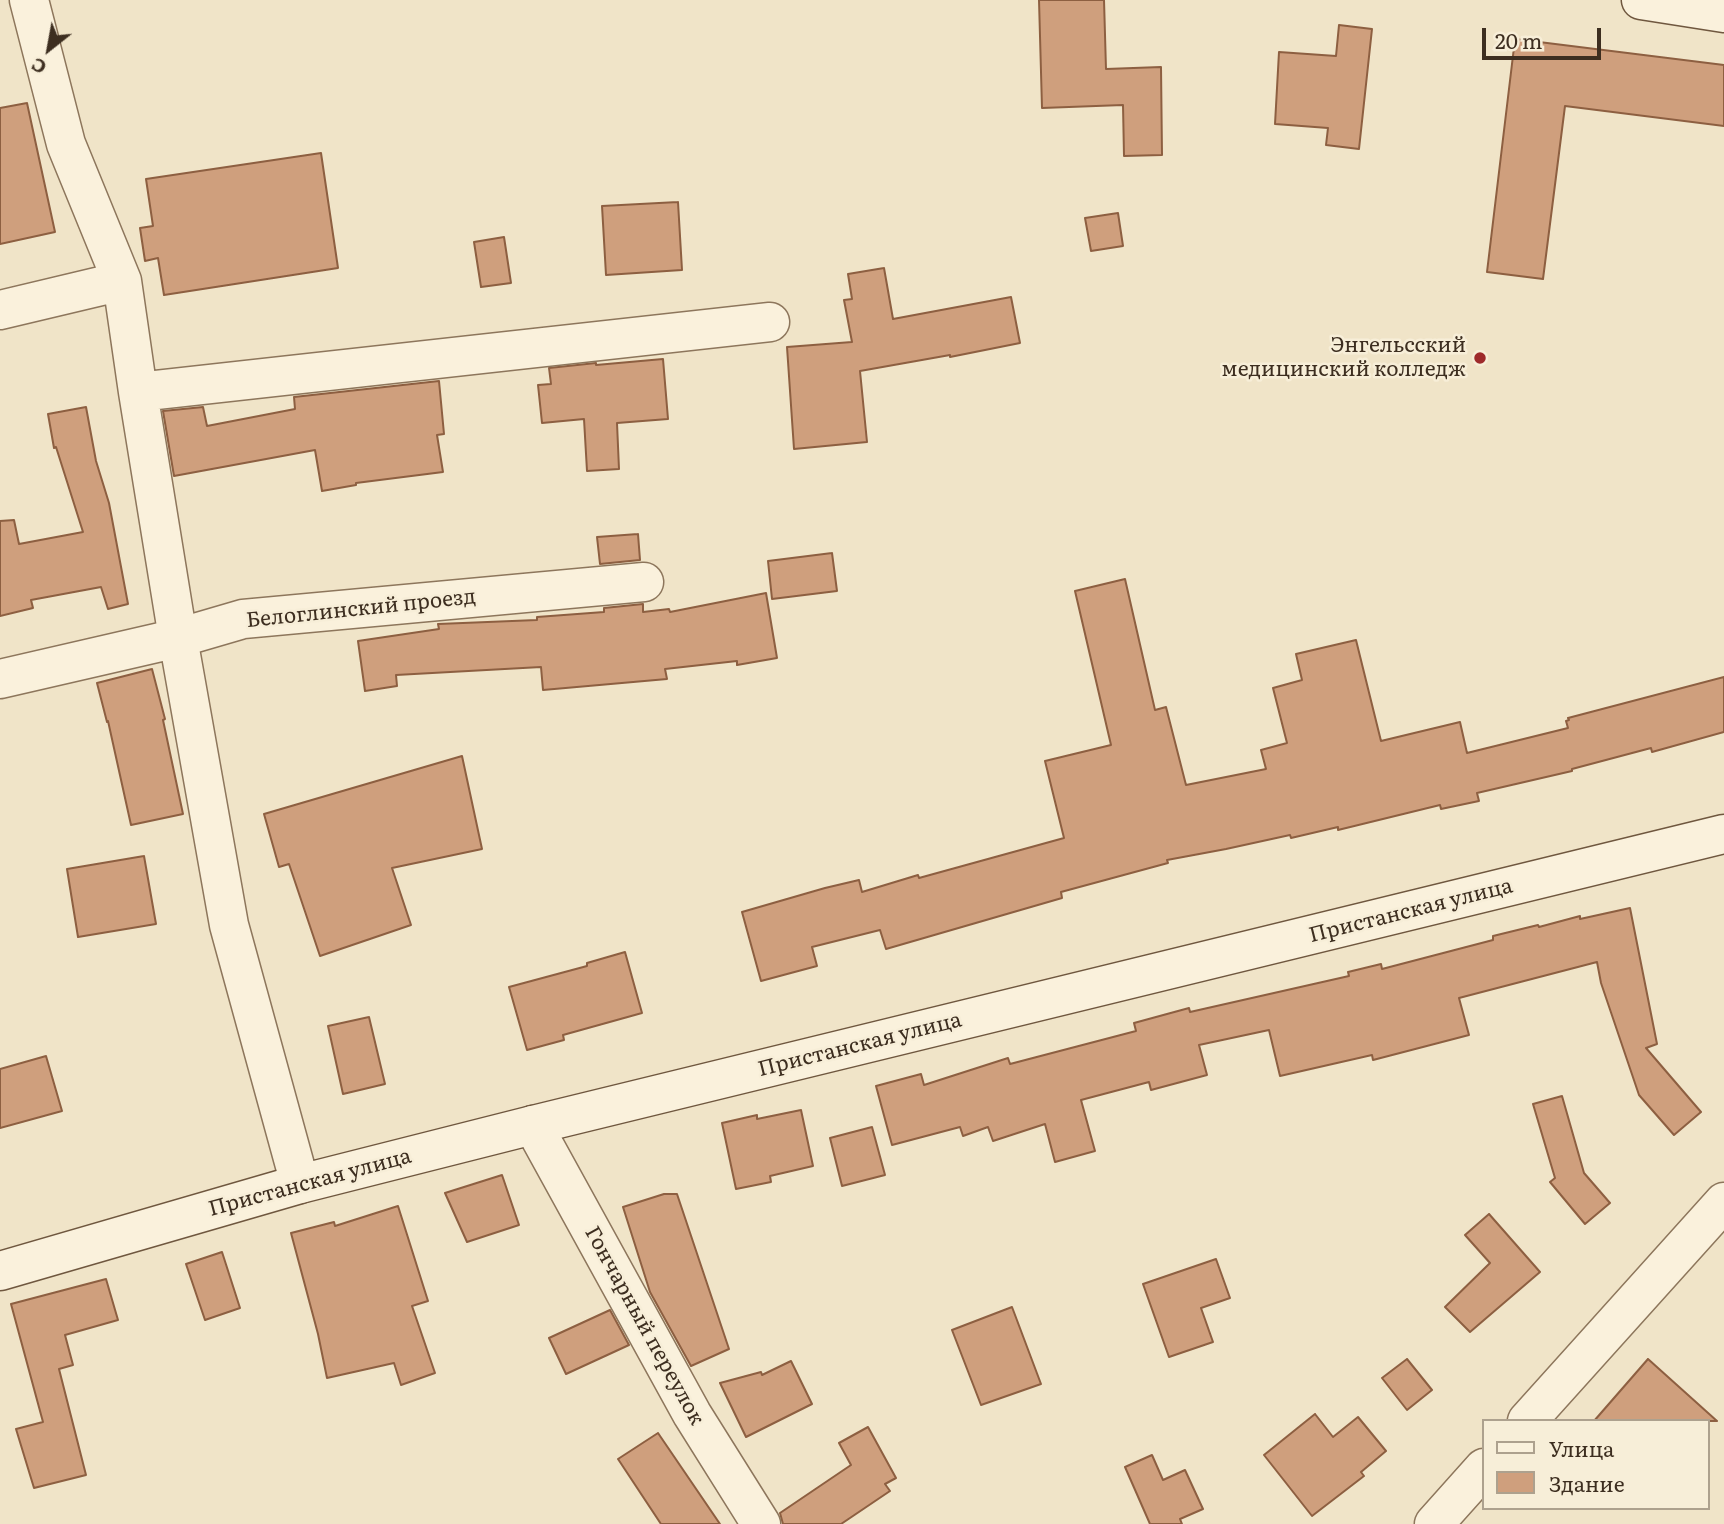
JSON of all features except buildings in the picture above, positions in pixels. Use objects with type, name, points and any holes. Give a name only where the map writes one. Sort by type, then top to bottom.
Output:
[{"type":"street","points":[[30,0],[66,144],[122,281],[177,638],[229,925],[300,1184]]},
{"type":"street","points":[[1641,0],[1724,13]]},
{"type":"street","points":[[0,310],[122,281]]},
{"type":"street","points":[[138,392],[770,322]]},
{"type":"street","name":"Белоглинский проезд","points":[[0,679],[177,638],[243,619],[644,582]]},
{"type":"street","name":"Пристанская улица","points":[[0,1271],[300,1184],[1724,834]]},
{"type":"street","name":"Гончарный переулок","points":[[533,1125],[692,1414],[761,1524]]},
{"type":"street","points":[[1529,1419],[1724,1202]]},
{"type":"street","points":[[1434,1524],[1482,1470]]},
{"type":"place","name":"Энгельсский медицинский колледж","points":[[1480,358]]}]
